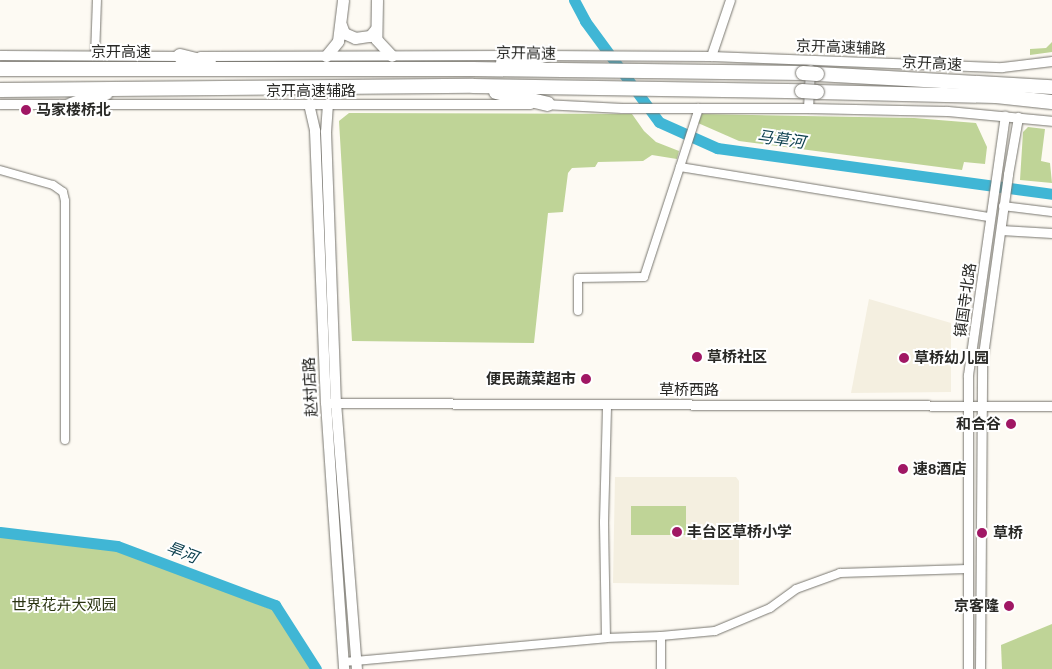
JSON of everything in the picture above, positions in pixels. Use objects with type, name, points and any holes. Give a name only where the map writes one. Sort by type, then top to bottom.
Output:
[{"type":"highway","points":[[473,69],[546,55]]},
{"type":"highway","points":[[180,56],[232,68]]},
{"type":"highway","name":"京开高速","points":[[0,69],[473,69],[803,73],[1052,87]]},
{"type":"highway","points":[[1000,83],[1052,80]]},
{"type":"highway","points":[[474,86],[548,104]]},
{"type":"highway","name":"京开高速","points":[[0,90],[474,86],[650,88],[996,96],[1052,102]]},
{"type":"highway","points":[[71,105],[116,90]]},
{"type":"main road","points":[[326,56],[337,44],[343,0]]},
{"type":"main road","points":[[378,0],[375,30],[378,43],[392,56]]},
{"type":"main road","points":[[341,25],[344,32],[355,38],[370,36],[375,30]]},
{"type":"main road","name":"赵村店路","points":[[309,104],[315,131],[344,665]]},
{"type":"main road","name":"赵村店路","points":[[328,104],[326,132],[331,403],[356,665]]},
{"type":"street","points":[[95,56],[97,0]]},
{"type":"street","points":[[711,56],[730,0]]},
{"type":"street","points":[[0,54],[95,56],[546,55]]},
{"type":"street","name":"京开高速辅路","points":[[546,55],[711,56],[1002,68],[1052,61]]},
{"type":"street","points":[[808,108],[810,59]]},
{"type":"street","name":"京开高速辅路","points":[[0,104],[548,104],[622,108],[699,108]]},
{"type":"street","points":[[578,311],[578,278],[644,276],[699,108],[946,111],[1052,121]]},
{"type":"street","name":"镇国寺北路","points":[[968,669],[968,375],[1005,116]]},
{"type":"street","name":"镇国寺北路","points":[[980,669],[982,362],[1008,174],[1018,117]]},
{"type":"street","points":[[680,168],[990,217]]},
{"type":"street","points":[[0,170],[53,186],[63,192],[65,201],[65,440]]},
{"type":"street","points":[[1004,204],[1052,212]]},
{"type":"street","points":[[1001,230],[1052,233]]},
{"type":"street","name":"草桥西路","points":[[331,403],[981,404],[1052,406]]},
{"type":"street","points":[[606,638],[604,522],[607,404]]},
{"type":"street","points":[[344,665],[606,638],[661,636],[715,631],[770,608],[796,589],[840,573],[967,569]]},
{"type":"street","points":[[661,636],[661,669]]},
{"type":"shaded area","name":"草桥幼儿园","points":[[869,299],[951,323],[951,392],[851,393]]},
{"type":"shaded area","name":"丰台区草桥小学","points":[[615,477],[736,477],[739,481],[739,585],[613,583]]},
{"type":"green space","points":[[1052,42],[1052,52],[1030,55],[1030,49],[1046,48]]},
{"type":"green space","points":[[349,113],[632,114],[644,131],[656,142],[679,151],[677,159],[652,155],[643,161],[598,162],[595,167],[572,168],[568,173],[563,212],[548,213],[534,343],[352,341],[339,121]]},
{"type":"green space","points":[[702,114],[914,118],[976,123],[987,147],[985,164],[964,162],[962,170],[739,141],[698,123]]},
{"type":"green space","points":[[1028,127],[1045,129],[1041,161],[1050,163],[1052,183],[1020,180],[1023,132]]},
{"type":"green space","points":[[631,506],[686,506],[686,535],[631,535]]},
{"type":"green space","name":"世界花卉大观园","points":[[0,534],[85,542],[125,554],[273,610],[311,652],[312,669],[0,669]]},
{"type":"green space","points":[[1052,624],[1052,669],[1002,669],[1001,645]]},
{"type":"waterway","name":"马草河","points":[[574,0],[585,21],[659,122],[717,148],[1052,194]]},
{"type":"waterway","name":"旱河","points":[[0,532],[117,546],[275,605],[316,669]]},
{"type":"place","name":"马家楼桥北","points":[[26,110]]},
{"type":"place","name":"草桥社区","points":[[697,357]]},
{"type":"place","name":"草桥幼儿园","points":[[904,358]]},
{"type":"place","name":"便民蔬菜超市","points":[[586,379]]},
{"type":"place","name":"和合谷","points":[[1011,424]]},
{"type":"place","name":"速8酒店","points":[[903,469]]},
{"type":"place","name":"丰台区草桥小学","points":[[677,532]]},
{"type":"place","name":"草桥","points":[[982,533]]},
{"type":"place","name":"京客隆","points":[[1009,606]]}]
